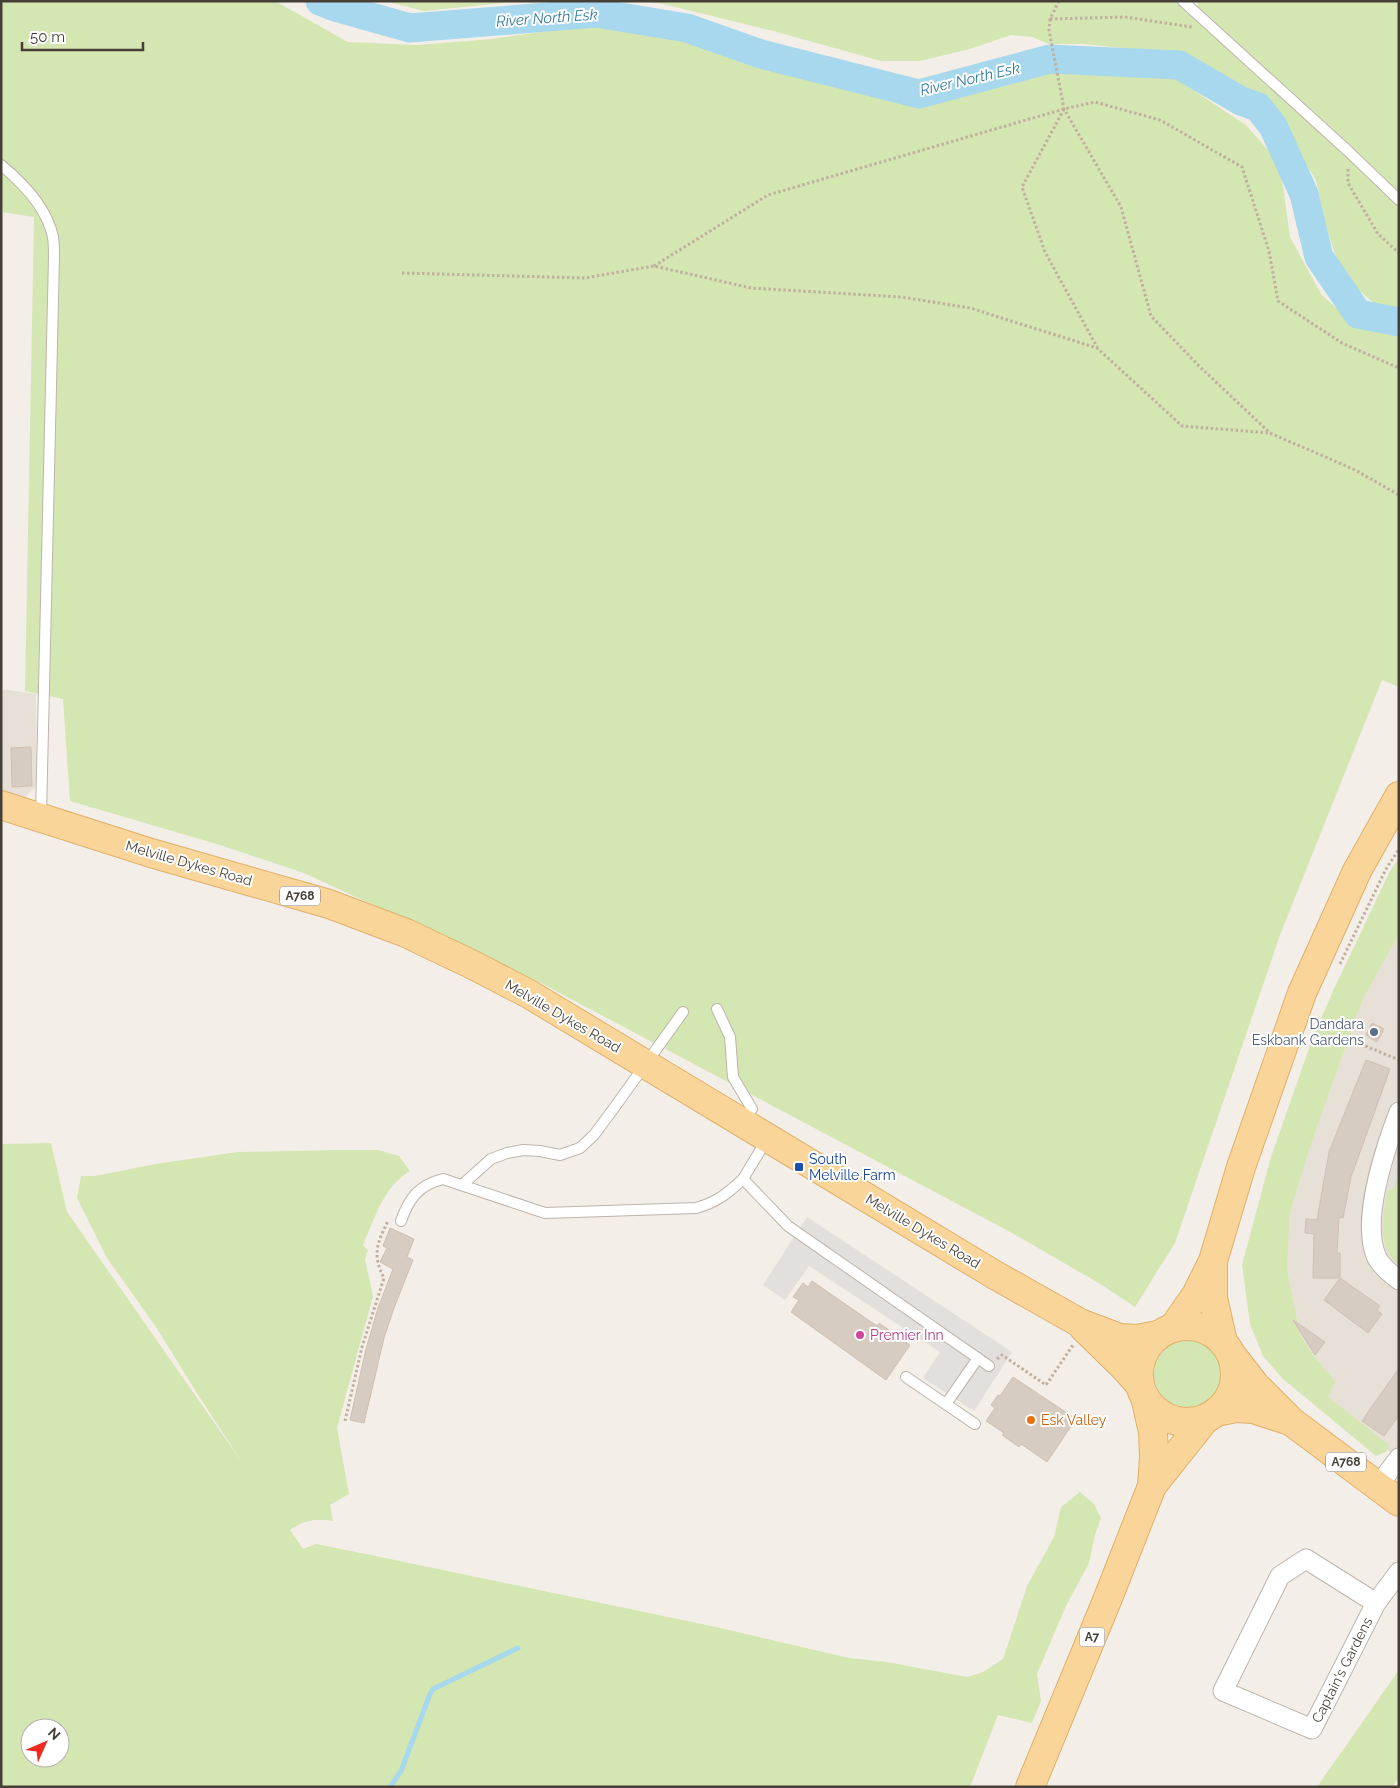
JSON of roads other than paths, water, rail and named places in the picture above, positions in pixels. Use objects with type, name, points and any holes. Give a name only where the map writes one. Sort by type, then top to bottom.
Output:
[{"type":"main road","points":[[1213,1261],[1213,1298],[1226,1347],[1234,1365],[1233,1385],[1225,1403],[1211,1415],[1190,1422],[1173,1420],[1158,1413],[1143,1393],[1139,1366],[1145,1348],[1166,1331],[1196,1295],[1213,1261],[1241,1167],[1302,993],[1357,871],[1399,796]]},
{"type":"main road","name":"Melville Dykes Road","points":[[1,805],[151,853],[329,904],[406,933],[473,965],[529,994],[995,1275],[1126,1369],[1143,1393]]},
{"type":"main road","points":[[1166,1331],[1187,1326],[1200,1328],[1212,1333],[1226,1347]]},
{"type":"main road","name":"Melville Dykes Road","points":[[1080,1335],[1137,1339],[1166,1331]]},
{"type":"main road","name":"A768","points":[[1226,1347],[1256,1385],[1292,1422],[1389,1494]]},
{"type":"main road","name":"A7","points":[[1030,1787],[1152,1486],[1153,1432],[1143,1393]]},
{"type":"main road","name":"A768","points":[[1211,1415],[1236,1408],[1253,1409],[1292,1422]]},
{"type":"main road","name":"A7","points":[[1152,1486],[1211,1415]]},
{"type":"street","points":[[1399,1112],[1384,1154],[1378,1178],[1372,1223],[1372,1243],[1378,1259],[1399,1280]]},
{"type":"street","points":[[1389,1494],[1399,1458]]},
{"type":"street","name":"Captain's Gardens","points":[[1376,1603],[1306,1559],[1280,1576],[1223,1691],[1312,1729],[1376,1603],[1399,1572]]},
{"type":"lane","points":[[1183,1],[1399,200]]},
{"type":"lane","points":[[1,165],[21,182],[40,207],[53,236],[41,817]]},
{"type":"lane","points":[[717,1009],[730,1037],[733,1077],[752,1110],[743,1123]]},
{"type":"lane","points":[[462,1185],[490,1159],[507,1153],[523,1150],[560,1155],[580,1148],[594,1135],[683,1012]]},
{"type":"lane","points":[[400,1221],[406,1204],[416,1194],[432,1182],[443,1179],[545,1213],[696,1208],[712,1204],[728,1194],[743,1179],[768,1138]]},
{"type":"lane","points":[[743,1179],[788,1226],[989,1366]]},
{"type":"lane","points":[[946,1404],[978,1358]]},
{"type":"lane","points":[[906,1377],[975,1424]]},
{"type":"waterway","name":"River North Esk","points":[[320,1],[410,28],[596,13],[687,28],[761,54],[919,94],[1050,59],[1179,65],[1241,101],[1258,107],[1273,126],[1304,194],[1319,257],[1358,314],[1399,322]]},
{"type":"waterway","points":[[390,1787],[401,1771],[433,1689],[518,1648]]},
{"type":"place","name":"Dandara Eskbank Gardens","points":[[1374,1032]]},
{"type":"place","name":"South Melville Farm","points":[[799,1167]]},
{"type":"place","name":"Premier Inn","points":[[860,1335]]},
{"type":"place","name":"Esk Valley","points":[[1031,1420]]}]
